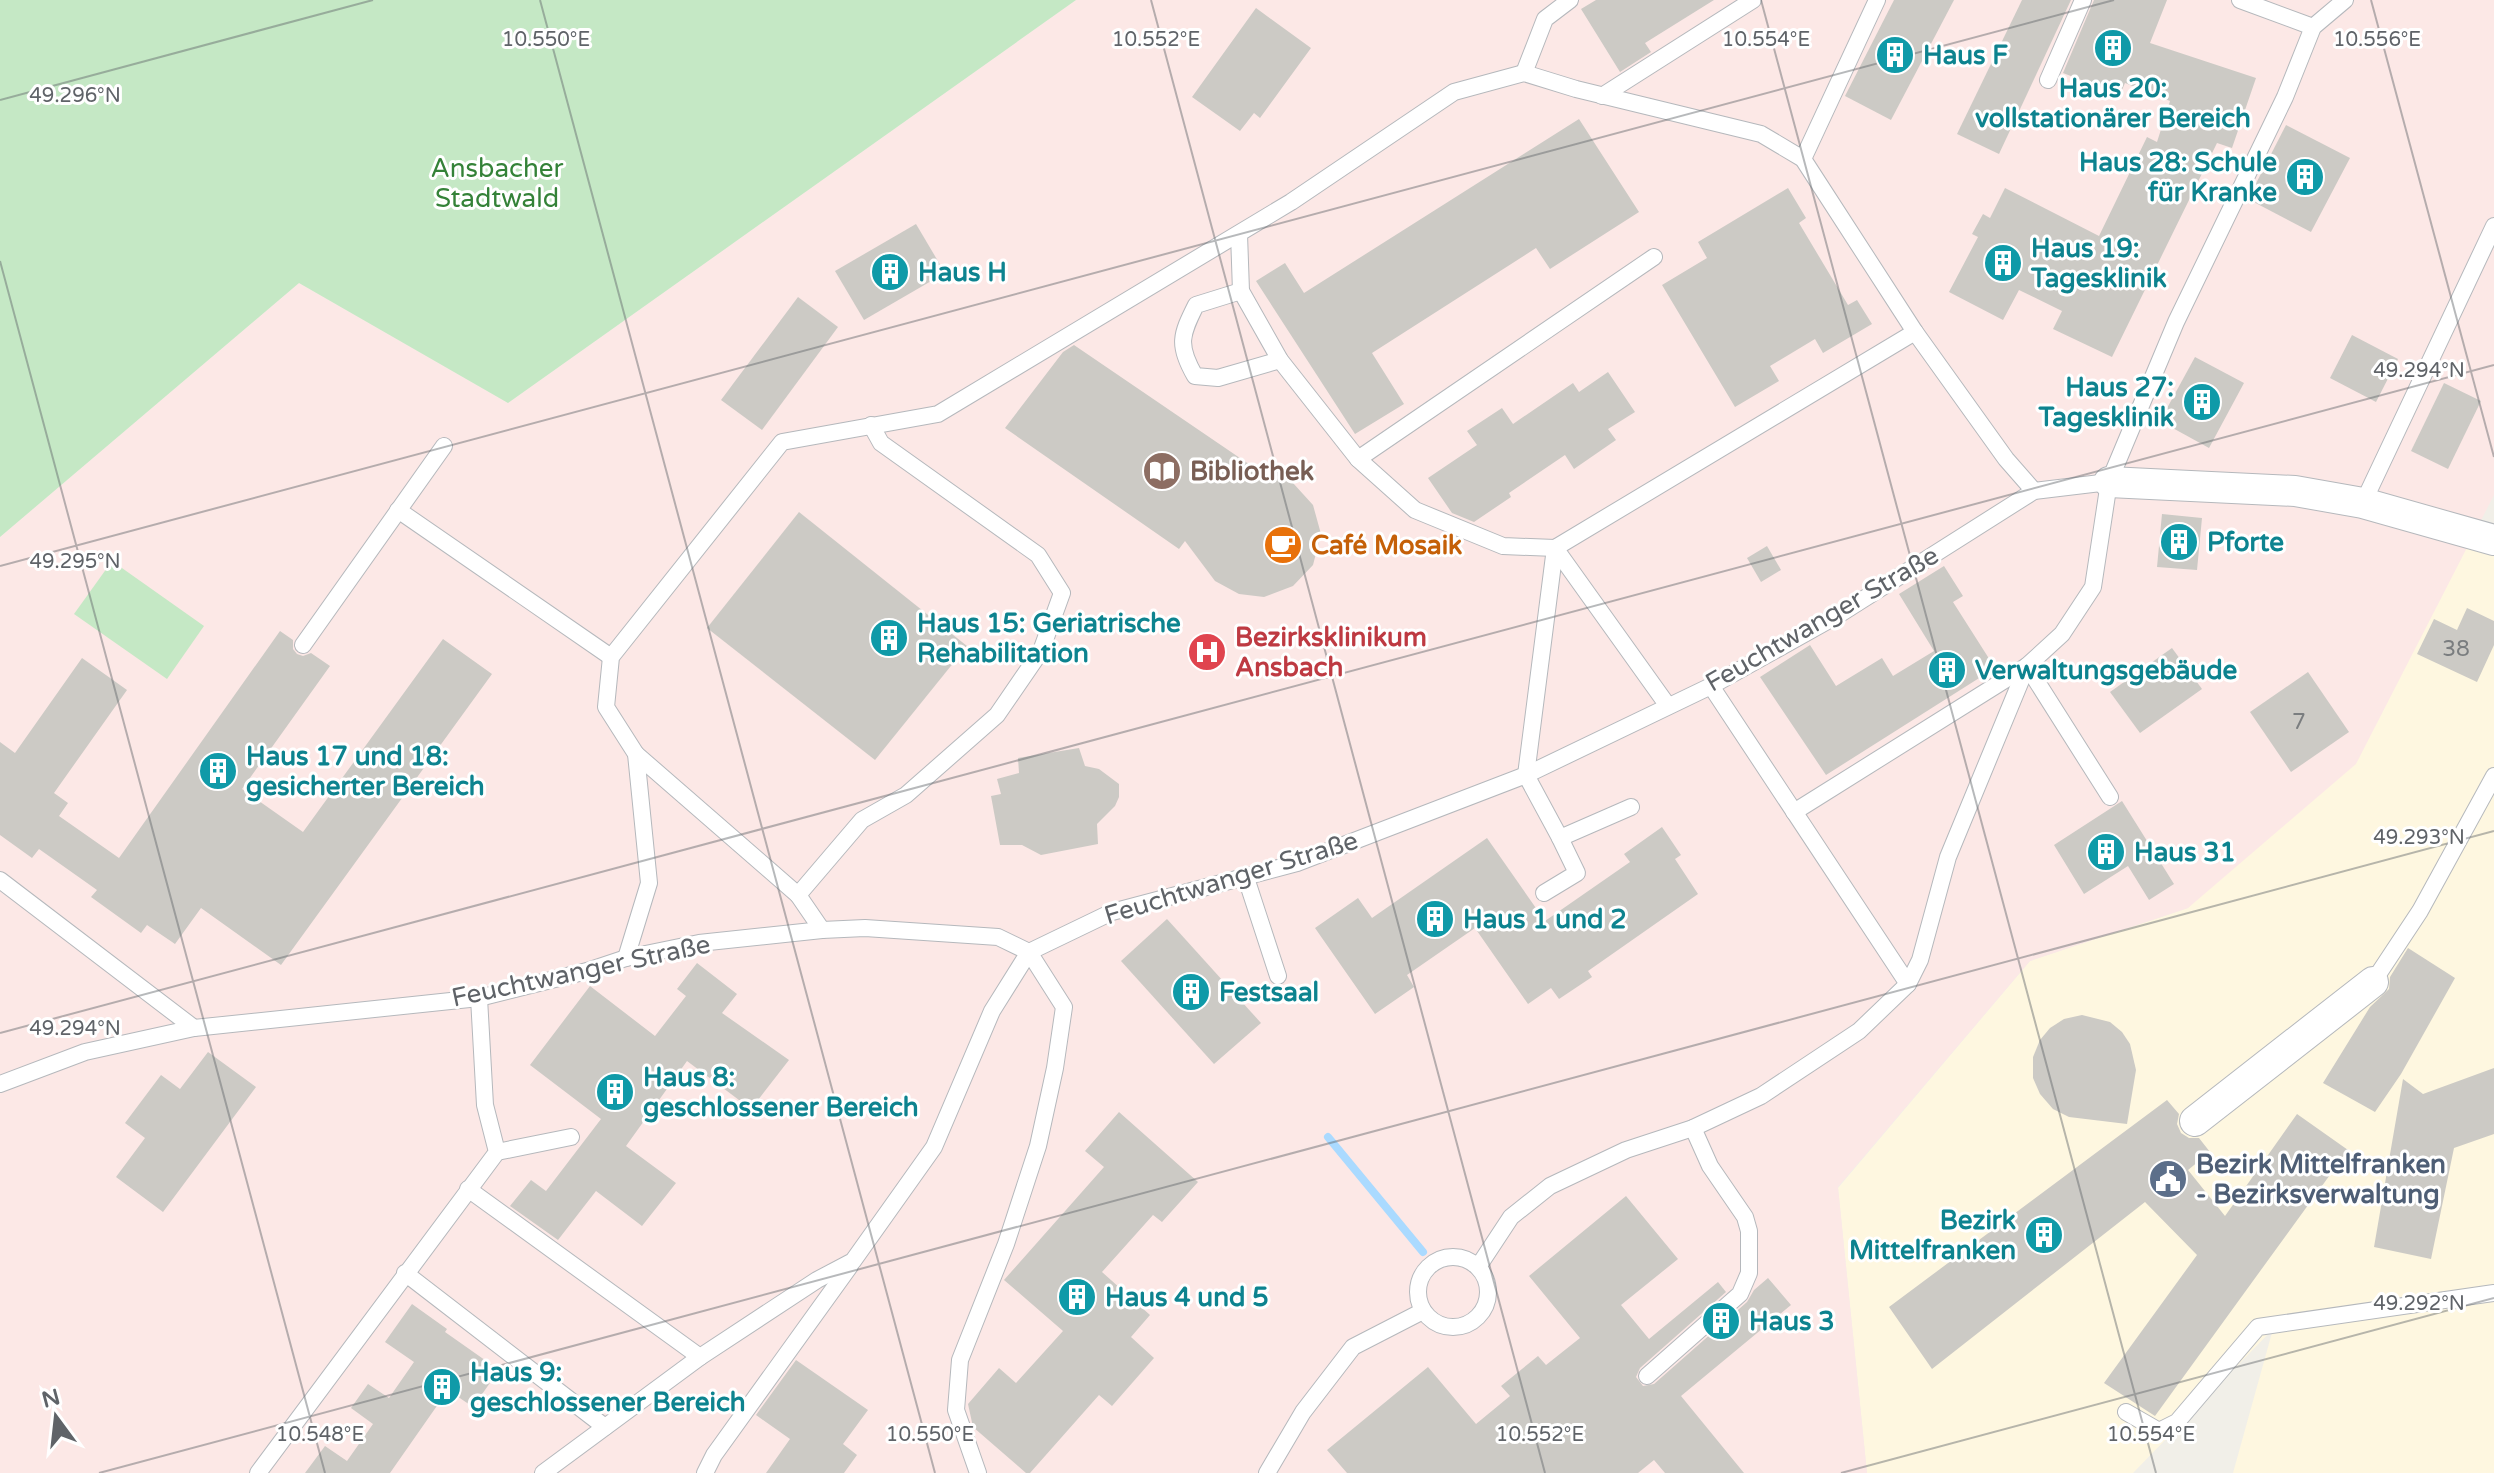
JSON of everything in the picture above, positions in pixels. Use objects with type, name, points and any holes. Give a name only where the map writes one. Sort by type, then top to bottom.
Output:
[{"type":"street","name":"Feuchtwanger Straße","points":[[2109,482],[2295,491],[2363,503],[2494,540]]},
{"type":"street","points":[[2195,1121],[2373,982]]},
{"type":"lane","points":[[1524,73],[1545,19],[1570,0]]},
{"type":"lane","points":[[1602,96],[1753,0]]},
{"type":"lane","points":[[1803,159],[1877,0]]},
{"type":"lane","points":[[2048,80],[2083,0]]},
{"type":"lane","points":[[2240,0],[2313,27]]},
{"type":"lane","points":[[1794,812],[2027,666],[2062,634],[2093,587],[2109,482],[2176,322],[2285,97],[2313,27],[2345,0]]},
{"type":"lane","points":[[822,930],[798,895],[636,754],[606,707],[611,657],[782,442],[938,414],[1291,202],[1454,92],[1524,73],[1602,96],[1761,134],[1803,159],[1915,332],[2006,459],[2034,491]]},
{"type":"lane","points":[[2363,503],[2494,226]]},
{"type":"lane","points":[[1239,234],[1241,291],[1280,360],[1358,459],[1415,510],[1503,546],[1555,548],[1915,332]]},
{"type":"lane","points":[[1358,459],[1654,257]]},
{"type":"lane","points":[[1241,291],[1196,305],[1182,332],[1184,357],[1189,366],[1195,376],[1218,378],[1280,360]]},
{"type":"lane","points":[[798,895],[862,820],[906,795],[997,715],[1041,651],[1062,593],[1038,555],[881,443],[871,425]]},
{"type":"lane","points":[[303,645],[444,446]]},
{"type":"lane","name":"Feuchtwanger Straße","points":[[0,1084],[85,1052],[194,1028],[479,998],[626,958],[699,943],[865,928],[998,937],[1029,952],[1112,912],[1297,863],[1526,775],[1711,686],[1840,614],[2034,491],[2109,482]]},
{"type":"lane","points":[[398,510],[611,657]]},
{"type":"lane","points":[[1555,548],[1668,706]]},
{"type":"lane","points":[[1544,893],[1577,873],[1526,775],[1555,548]]},
{"type":"lane","points":[[2027,666],[2110,797]]},
{"type":"lane","points":[[1478,1267],[1511,1217],[1550,1186],[1626,1150],[1693,1128],[1761,1096],[1859,1031],[1908,984],[1920,960],[1948,857],[2027,666]]},
{"type":"lane","points":[[1711,686],[1908,984]]},
{"type":"lane","points":[[626,958],[649,883],[636,754]]},
{"type":"lane","points":[[2373,982],[2420,911],[2494,776]]},
{"type":"lane","points":[[1560,838],[1631,807]]},
{"type":"lane","points":[[1246,878],[1278,976]]},
{"type":"lane","points":[[0,880],[194,1028]]},
{"type":"lane","points":[[705,1473],[714,1455],[934,1147],[992,1011],[1029,952],[1064,1007],[1038,1146],[1006,1244],[960,1360],[956,1410],[978,1473]]},
{"type":"lane","points":[[479,998],[485,1105],[497,1152]]},
{"type":"lane","points":[[1647,1376],[1740,1294],[1749,1273],[1749,1231],[1745,1217],[1710,1166],[1693,1128]]},
{"type":"lane","points":[[258,1473],[497,1152],[571,1137]]},
{"type":"lane","points":[[468,1189],[700,1357]]},
{"type":"lane","points":[[1456,1257],[1478,1267],[1486,1279],[1488,1293],[1485,1306],[1477,1318],[1463,1325],[1448,1327],[1434,1322],[1423,1311],[1418,1299],[1418,1287],[1427,1267],[1440,1259],[1456,1257]]},
{"type":"lane","points":[[543,1473],[700,1357],[795,1294],[853,1261]]},
{"type":"lane","points":[[405,1273],[605,1427]]},
{"type":"lane","points":[[2126,1412],[2159,1431],[2177,1422],[2258,1327],[2494,1293]]},
{"type":"lane","points":[[1267,1473],[1303,1412],[1353,1347],[1423,1311]]},
{"type":"shaded area","name":"Bezirksklinikum Ansbach","points":[[1076,0],[2494,0],[2494,495],[2356,764],[2188,908],[2030,961],[1838,1187],[1867,1473],[0,1473],[0,537],[299,283],[508,403]]},
{"type":"shaded area","points":[[2471,540],[2494,548],[2494,1473],[2233,1473],[2273,1329],[2133,1473],[1867,1473],[1838,1188],[2030,961],[2188,908]]},
{"type":"green space","name":"Ansbacher Stadtwald","points":[[0,0],[1076,0],[508,403],[299,283],[0,537]]},
{"type":"green space","points":[[112,561],[204,626],[167,679],[74,614]]},
{"type":"building","points":[[1596,0],[1714,0],[1645,43],[1651,52],[1620,72],[1581,9]]},
{"type":"building","name":"Haus F","points":[[1894,0],[1954,0],[1891,120],[1845,96]]},
{"type":"building","points":[[2022,0],[2071,0],[1999,154],[1957,134]]},
{"type":"building","points":[[2094,0],[2167,0],[2150,43],[2256,78],[2232,148],[2217,143],[2112,357],[2053,329],[2062,311],[2019,290],[2003,320],[1949,292],[1978,237],[1972,234],[1983,214],[1990,218],[2005,188],[2099,236],[2147,137],[2157,142],[2170,101],[2125,83],[2120,95],[2063,73]]},
{"type":"building","points":[[1256,8],[1311,48],[1260,118],[1254,113],[1240,131],[1192,97]]},
{"type":"building","points":[[1579,119],[1639,212],[1550,269],[1536,248],[1372,353],[1404,404],[1355,434],[1256,281],[1285,263],[1304,293]]},
{"type":"building","name":"Haus 28: Schule für Kranke","points":[[2286,125],[2350,158],[2311,232],[2248,199]]},
{"type":"building","points":[[1788,188],[1806,218],[1799,223],[1848,305],[1857,300],[1872,324],[1823,353],[1815,339],[1770,366],[1779,381],[1735,407],[1662,285],[1707,258],[1698,242]]},
{"type":"building","name":"Haus H","points":[[916,224],[945,273],[864,320],[835,271]]},
{"type":"building","points":[[798,297],[838,327],[762,430],[721,400]]},
{"type":"building","points":[[2352,335],[2398,359],[2376,402],[2330,378]]},
{"type":"building","points":[[1074,345],[1259,471],[1293,483],[1313,505],[1321,534],[1313,565],[1293,586],[1264,597],[1239,594],[1215,581],[1185,541],[1179,549],[1005,428],[1063,352]]},
{"type":"building","name":"Haus 27: Tagesklinik","points":[[2195,357],[2244,383],[2209,448],[2160,421]]},
{"type":"building","points":[[1608,372],[1635,412],[1608,429],[1616,440],[1574,469],[1565,455],[1509,493],[1511,497],[1474,522],[1452,513],[1428,478],[1477,445],[1467,431],[1502,408],[1513,424],[1573,383],[1579,392]]},
{"type":"building","points":[[2444,383],[2481,401],[2448,469],[2411,451]]},
{"type":"building","name":"Haus 15: Geriatrische Rehabilitation","points":[[799,512],[967,646],[875,760],[707,628]]},
{"type":"building","name":"Pforte","points":[[2162,514],[2202,518],[2197,570],[2157,567]]},
{"type":"building","points":[[1767,546],[1781,570],[1761,582],[1747,558]]},
{"type":"building","name":"Verwaltungsgebäude","points":[[1944,566],[1963,596],[1953,602],[1995,668],[1826,775],[1760,677],[1810,645],[1836,686],[1882,658],[1893,676],[1934,651],[1899,594]]},
{"type":"building","points":[[2467,608],[2494,621],[2494,645],[2477,682],[2417,654],[2434,619],[2457,630]]},
{"type":"building","points":[[280,631],[293,640],[293,649],[297,654],[303,656],[311,653],[330,666],[242,789],[303,832],[443,639],[492,674],[281,965],[201,908],[175,944],[147,925],[141,933],[91,897],[97,890],[39,849],[32,858],[0,835],[0,742],[15,753],[82,658],[127,690],[54,793],[68,803],[59,816],[119,858]]},
{"type":"building","points":[[2172,648],[2202,689],[2140,733],[2110,692]]},
{"type":"building","points":[[2308,672],[2349,732],[2291,772],[2250,712]]},
{"type":"building","points":[[1079,748],[1085,766],[1099,769],[1119,784],[1115,806],[1097,824],[1098,844],[1041,855],[1022,845],[1000,845],[991,796],[1001,794],[997,779],[1019,773],[1018,758]]},
{"type":"building","name":"Haus 31","points":[[2122,801],[2174,884],[2149,900],[2128,866],[2084,894],[2054,845]]},
{"type":"building","name":"Haus 1 und 2","points":[[1662,827],[1681,855],[1675,859],[1698,894],[1588,971],[1592,977],[1559,999],[1551,988],[1528,1004],[1475,928],[1407,975],[1414,987],[1375,1014],[1315,928],[1358,898],[1372,918],[1487,838],[1545,921],[1630,862],[1624,854]]},
{"type":"building","name":"Festsaal","points":[[1167,919],[1261,1023],[1214,1064],[1121,961]]},
{"type":"building","points":[[2408,948],[2455,978],[2401,1074],[2375,1112],[2323,1083],[2370,1007],[2389,989],[2390,977]]},
{"type":"building","name":"Haus 8: geschlossener Bereich","points":[[697,963],[737,994],[722,1013],[789,1060],[751,1109],[687,1061],[626,1146],[676,1183],[642,1226],[596,1191],[558,1240],[510,1206],[531,1180],[546,1191],[601,1119],[530,1065],[590,986],[655,1036],[686,996],[677,989]]},
{"type":"building","points":[[2082,1015],[2110,1022],[2130,1044],[2136,1070],[2127,1124],[2069,1117],[2053,1109],[2040,1094],[2033,1078],[2033,1057],[2040,1040],[2050,1028],[2064,1019]]},
{"type":"building","points":[[208,1052],[256,1087],[163,1212],[116,1177],[145,1138],[125,1123],[161,1075],[180,1089]]},
{"type":"building","points":[[2494,1068],[2494,1134],[2454,1148],[2431,1259],[2374,1247],[2403,1079],[2423,1094]]},
{"type":"building","name":"Bezirk Mittelfranken","points":[[2167,1100],[2179,1114],[2177,1124],[2181,1133],[2189,1138],[2199,1138],[2210,1152],[2188,1170],[2225,1216],[2297,1114],[2348,1150],[2155,1416],[2104,1383],[2197,1255],[2145,1202],[1932,1369],[1889,1307]]},
{"type":"building","name":"Haus 4 und 5","points":[[1119,1112],[1198,1182],[1162,1222],[1153,1215],[1102,1272],[1150,1315],[1131,1337],[1154,1358],[1112,1406],[1099,1395],[1030,1473],[1026,1473],[973,1427],[968,1404],[999,1368],[1016,1383],[1063,1331],[1004,1280],[1104,1167],[1085,1151]]},
{"type":"building","name":"Haus 3","points":[[1626,1196],[1678,1259],[1621,1305],[1649,1339],[1718,1282],[1726,1292],[1640,1368],[1636,1377],[1643,1386],[1654,1384],[1747,1302],[1754,1290],[1768,1278],[1791,1305],[1681,1396],[1744,1473],[1665,1473],[1654,1460],[1638,1473],[1347,1473],[1327,1450],[1428,1367],[1476,1424],[1510,1396],[1501,1386],[1538,1356],[1546,1365],[1580,1338],[1529,1276]]},
{"type":"building","name":"Haus 9: geschlossener Bereich","points":[[412,1304],[499,1370],[473,1407],[448,1390],[390,1473],[305,1473],[325,1446],[347,1461],[373,1424],[351,1408],[368,1384],[389,1398],[414,1362],[385,1342]]},
{"type":"building","points":[[796,1360],[868,1410],[843,1444],[857,1455],[844,1473],[766,1473],[790,1439],[756,1415]]},
{"type":"waterway","points":[[1328,1137],[1423,1252]]},
{"type":"place","name":"Haus 20: vollstationärer Bereich","points":[[2113,48]]},
{"type":"place","name":"Haus F","points":[[1895,55]]},
{"type":"place","name":"Haus 28: Schule für Kranke","points":[[2305,177]]},
{"type":"place","name":"Haus 19: Tagesklinik","points":[[2003,263]]},
{"type":"place","name":"Haus H","points":[[890,272]]},
{"type":"place","name":"Haus 27: Tagesklinik","points":[[2202,402]]},
{"type":"place","name":"Bibliothek","points":[[1162,471]]},
{"type":"place","name":"Pforte","points":[[2179,542]]},
{"type":"place","name":"Café Mosaik","points":[[1283,545]]},
{"type":"place","name":"Haus 15: Geriatrische Rehabilitation","points":[[889,638]]},
{"type":"place","name":"Bezirksklinikum Ansbach","points":[[1207,652]]},
{"type":"place","name":"Verwaltungsgebäude","points":[[1947,670]]},
{"type":"place","name":"Haus 17 und 18: gesicherter Bereich","points":[[218,771]]},
{"type":"place","name":"Haus 31","points":[[2106,852]]},
{"type":"place","name":"Haus 1 und 2","points":[[1435,919]]},
{"type":"place","name":"Festsaal","points":[[1191,992]]},
{"type":"place","name":"Haus 8: geschlossener Bereich","points":[[615,1092]]},
{"type":"place","name":"Bezirk Mittelfranken - Bezirksverwaltung","points":[[2168,1179]]},
{"type":"place","name":"Bezirk Mittelfranken","points":[[2044,1235]]},
{"type":"place","name":"Haus 4 und 5","points":[[1077,1297]]},
{"type":"place","name":"Haus 3","points":[[1721,1321]]},
{"type":"place","name":"Haus 9: geschlossener Bereich","points":[[442,1387]]}]
